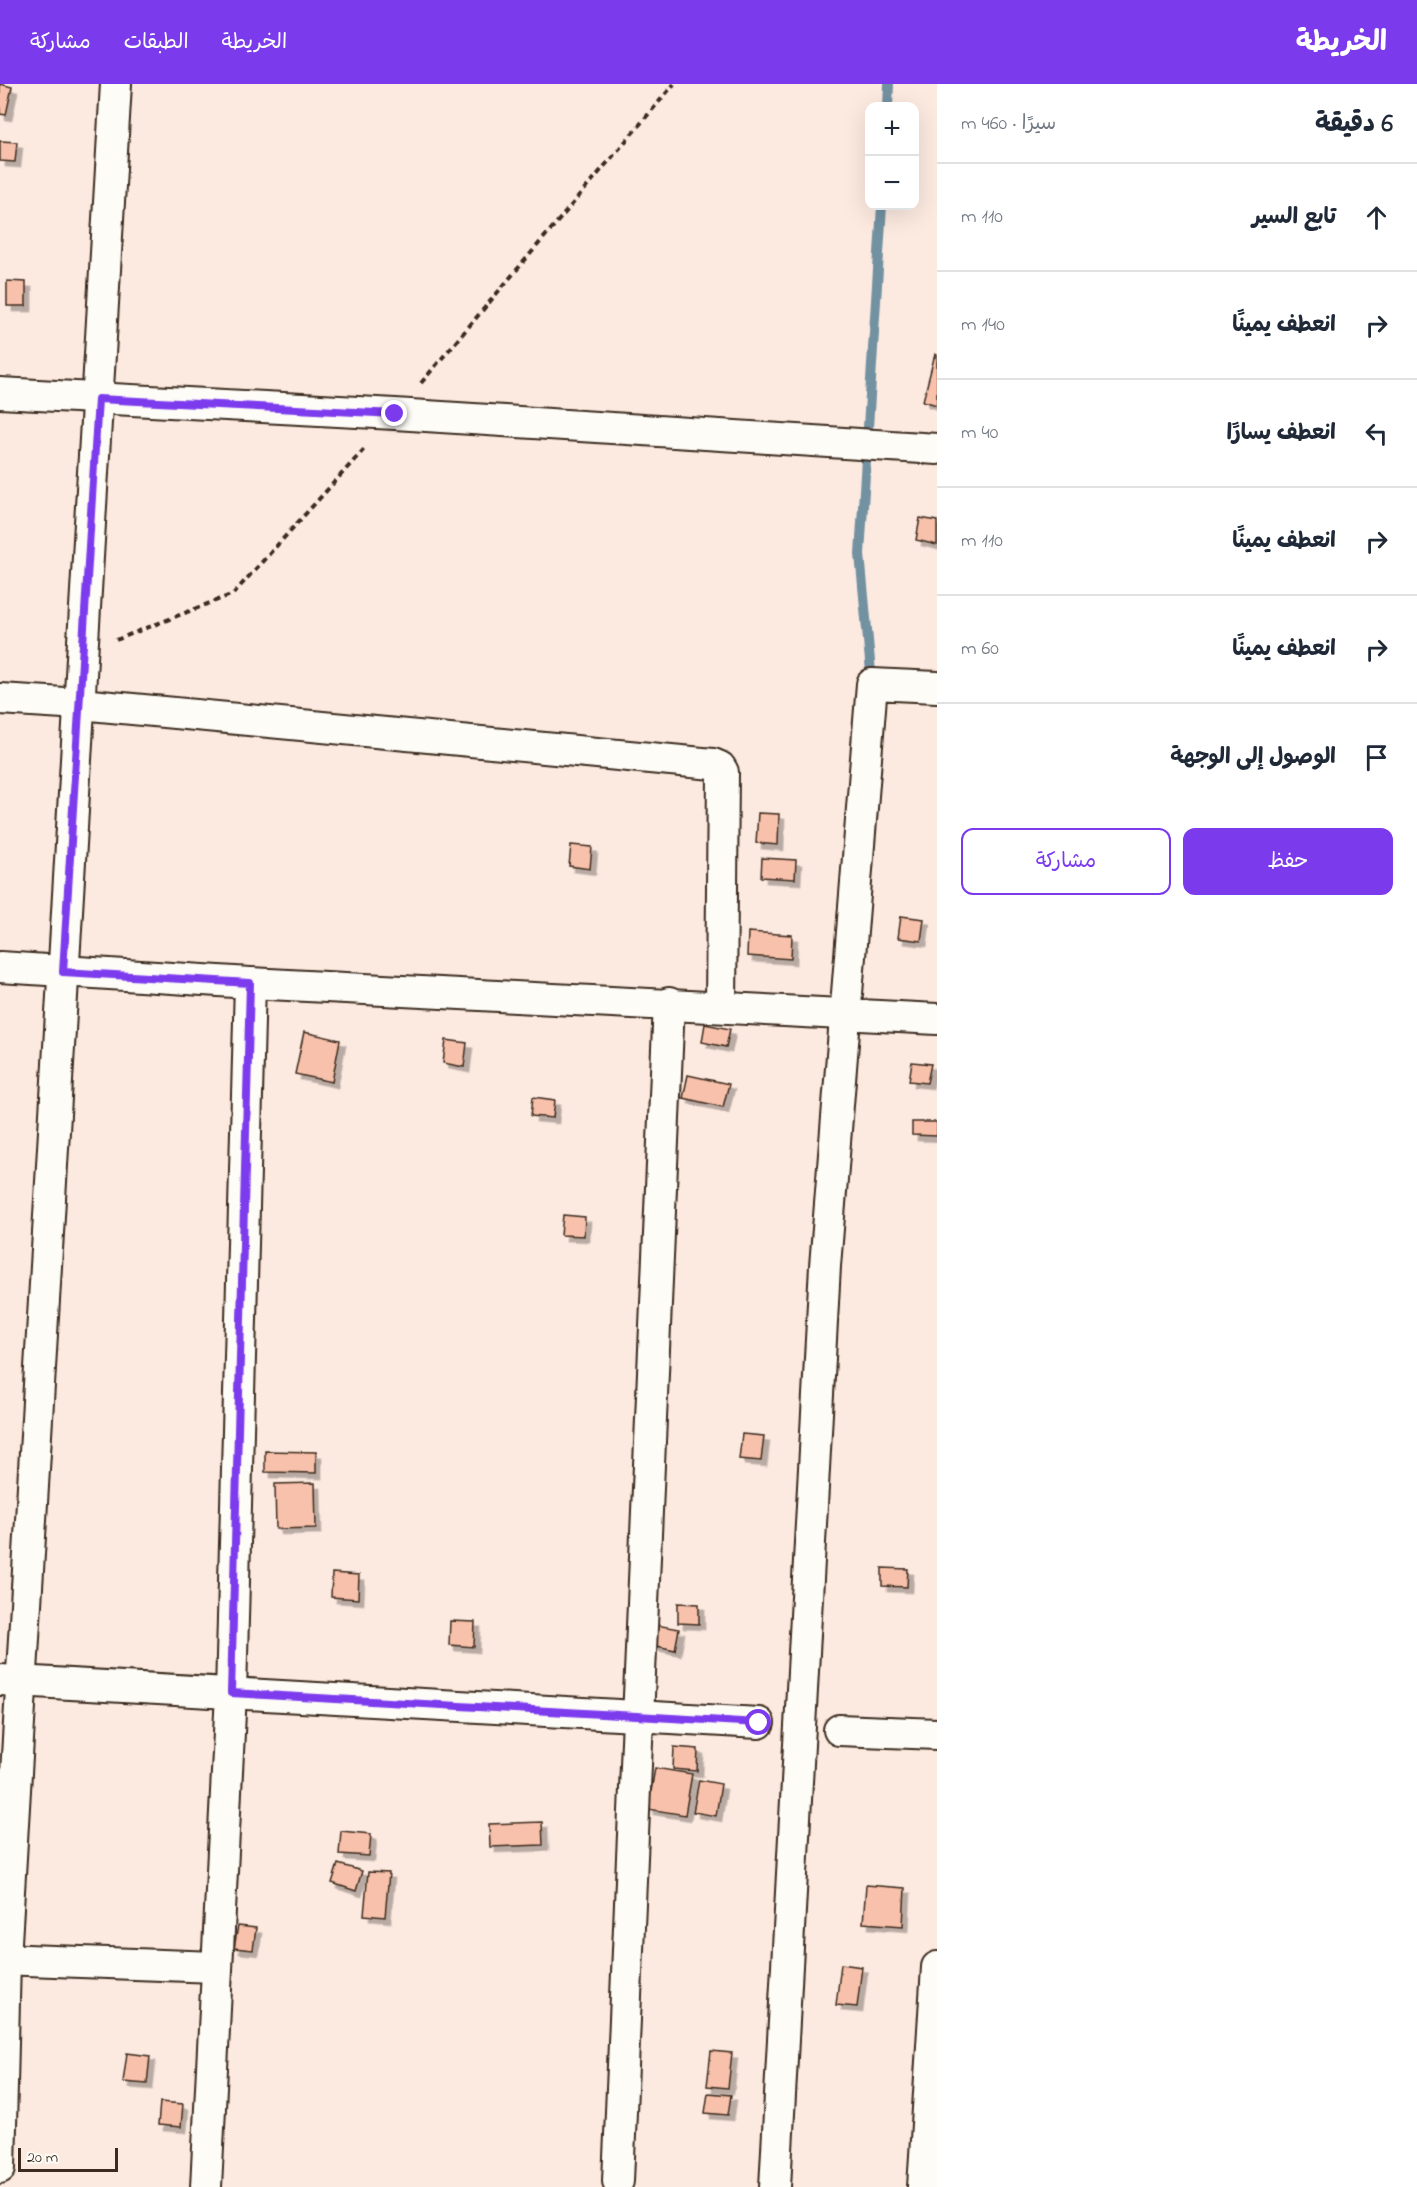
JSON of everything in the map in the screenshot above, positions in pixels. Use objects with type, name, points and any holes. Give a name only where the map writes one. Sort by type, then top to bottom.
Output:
[{"type":"street","points":[[0,2168],[11,1681],[63,972],[116,84]]},
{"type":"street","points":[[0,393],[395,414],[937,449]]},
{"type":"street","points":[[775,2187],[825,1266],[872,684],[937,687]]},
{"type":"street","points":[[0,699],[80,704],[720,766],[723,772],[721,1006]]},
{"type":"street","points":[[0,967],[250,983],[669,1003],[937,1019]]},
{"type":"street","points":[[206,2187],[231,1693],[250,983]]},
{"type":"street","points":[[618,2181],[669,1003]]},
{"type":"street","points":[[11,1681],[759,1723]]},
{"type":"street","points":[[839,1730],[937,1734]]},
{"type":"street","points":[[3,1959],[216,1967]]},
{"type":"street","points":[[928,2182],[937,1967]]},
{"type":"building","points":[[0,84],[12,87],[6,115],[0,114]]},
{"type":"building","points":[[0,141],[17,142],[15,162],[0,161]]},
{"type":"building","points":[[7,281],[26,282],[26,306],[7,306]]},
{"type":"building","points":[[935,354],[937,355],[937,405],[923,401]]},
{"type":"building","points":[[920,518],[937,521],[937,545],[916,540]]},
{"type":"building","points":[[758,813],[779,814],[778,845],[756,843]]},
{"type":"building","points":[[571,845],[592,847],[590,869],[569,866]]},
{"type":"building","points":[[762,858],[796,860],[795,879],[761,877]]},
{"type":"building","points":[[901,916],[924,919],[921,941],[898,938]]},
{"type":"building","points":[[748,932],[792,935],[791,959],[747,956]]},
{"type":"building","points":[[705,1024],[730,1029],[726,1047],[702,1042]]},
{"type":"building","points":[[304,1032],[340,1040],[332,1082],[295,1074]]},
{"type":"building","points":[[446,1040],[467,1043],[464,1067],[443,1063]]},
{"type":"building","points":[[912,1062],[931,1064],[927,1083],[909,1081]]},
{"type":"building","points":[[688,1075],[729,1084],[723,1107],[683,1098]]},
{"type":"building","points":[[533,1097],[555,1100],[553,1118],[531,1116]]},
{"type":"building","points":[[912,1122],[937,1122],[937,1136],[912,1135]]},
{"type":"building","points":[[563,1215],[585,1217],[584,1236],[561,1235]]},
{"type":"building","points":[[742,1434],[764,1436],[761,1461],[739,1459]]},
{"type":"building","points":[[265,1451],[316,1452],[316,1473],[265,1472]]},
{"type":"building","points":[[315,1483],[316,1528],[276,1529],[275,1484]]},
{"type":"building","points":[[882,1568],[908,1569],[907,1587],[882,1586]]},
{"type":"building","points":[[332,1573],[359,1575],[358,1599],[331,1597]]},
{"type":"building","points":[[678,1603],[699,1604],[699,1624],[678,1623]]},
{"type":"building","points":[[450,1621],[475,1622],[474,1647],[449,1645]]},
{"type":"building","points":[[656,1625],[679,1629],[675,1650],[652,1645]]},
{"type":"building","points":[[674,1747],[698,1749],[697,1771],[673,1769]]},
{"type":"building","points":[[655,1768],[692,1774],[685,1815],[648,1809]]},
{"type":"building","points":[[699,1780],[721,1784],[716,1816],[693,1812]]},
{"type":"building","points":[[542,1822],[543,1845],[490,1847],[489,1824]]},
{"type":"building","points":[[341,1831],[371,1834],[369,1856],[339,1854]]},
{"type":"building","points":[[338,1864],[362,1871],[356,1891],[332,1883]]},
{"type":"building","points":[[368,1872],[389,1873],[385,1917],[364,1915]]},
{"type":"building","points":[[866,1885],[905,1888],[903,1926],[863,1923]]},
{"type":"building","points":[[238,1926],[256,1928],[253,1950],[234,1948]]},
{"type":"building","points":[[841,1964],[862,1967],[857,2007],[836,2005]]},
{"type":"building","points":[[711,2051],[732,2053],[728,2088],[707,2086]]},
{"type":"building","points":[[127,2053],[150,2056],[147,2084],[123,2082]]},
{"type":"building","points":[[708,2093],[731,2095],[728,2115],[705,2113]]},
{"type":"building","points":[[160,2102],[183,2104],[181,2127],[158,2125]]},
{"type":"waterway","points":[[888,102],[889,84]]},
{"type":"waterway","points":[[872,683],[860,554],[882,210]]},
{"type":"route","points":[[395,414],[98,399],[63,972],[250,983],[231,1693],[759,1723]]}]
